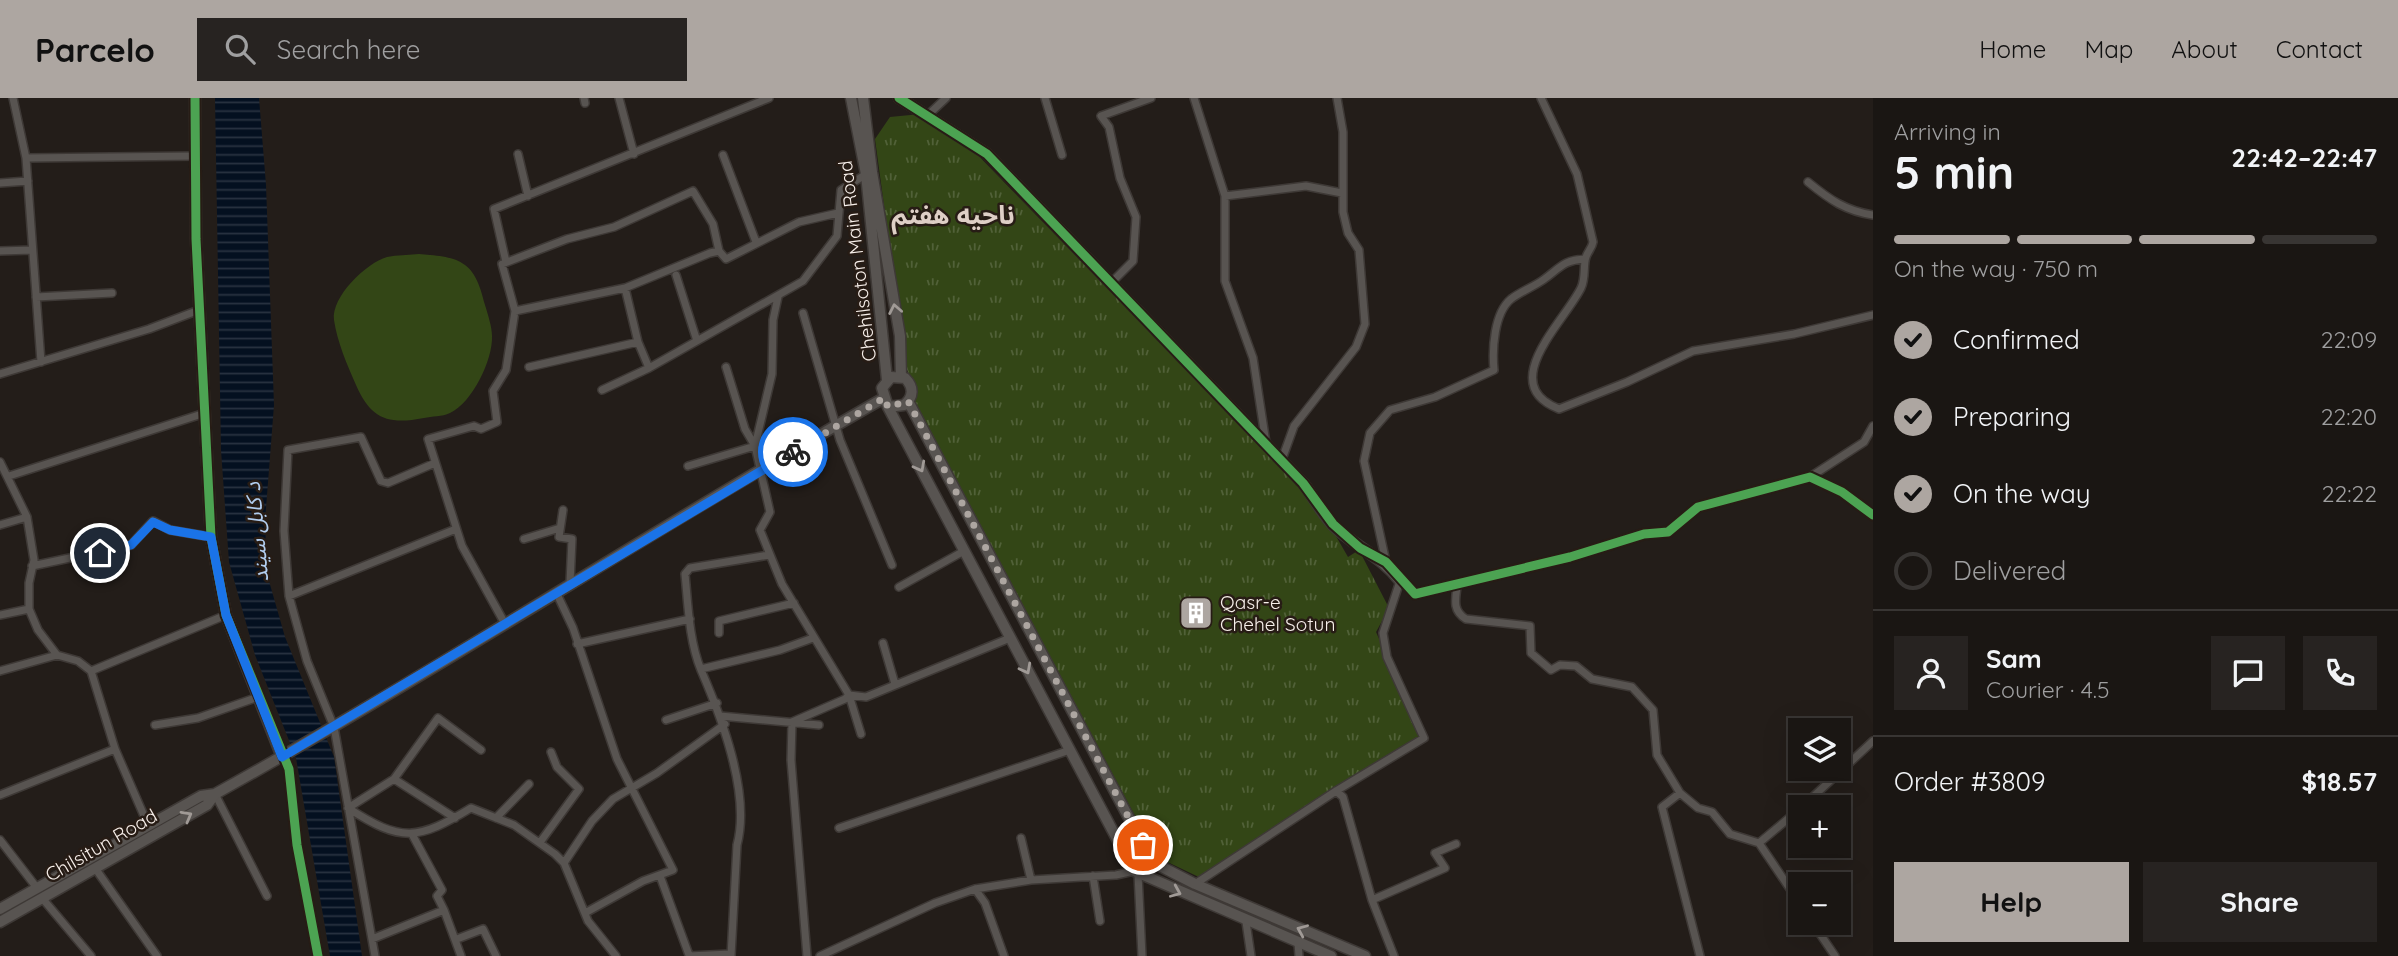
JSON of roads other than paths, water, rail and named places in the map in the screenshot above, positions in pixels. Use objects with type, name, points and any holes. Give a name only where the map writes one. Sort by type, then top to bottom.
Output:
[{"type":"main road","points":[[195,98],[199,310],[211,537],[226,615],[258,698],[287,754]]},
{"type":"main road","name":"Chehilsoton Main Road","points":[[851,98],[869,173],[900,336],[901,377]]},
{"type":"main road","name":"Chehilsoton Main Road","points":[[863,98],[887,380]]},
{"type":"main road","points":[[899,98],[987,154],[1303,483],[1333,524],[1360,548],[1386,562],[1401,581]]},
{"type":"main road","points":[[1331,956],[1246,922],[1136,872],[886,403],[882,388],[887,380],[901,377],[911,387],[908,401],[1148,854],[1158,865],[1195,884],[1365,956]]},
{"type":"main road","points":[[886,403],[908,401]]},
{"type":"main road","name":"Chilsitun Road","points":[[0,922],[40,893],[148,825],[201,796],[215,794],[331,729],[504,622],[838,425],[886,403]]},
{"type":"main road","name":"Chilsitun Road","points":[[0,909],[95,869],[207,805],[215,794]]},
{"type":"street","points":[[13,98],[26,158],[41,362]]},
{"type":"street","points":[[619,98],[634,153]]},
{"type":"street","points":[[506,262],[494,209],[769,98]]},
{"type":"street","points":[[929,115],[946,98]]},
{"type":"street","points":[[1045,98],[1062,155]]},
{"type":"street","points":[[1112,282],[1133,261],[1136,217],[1119,178],[1110,127],[1101,116],[1151,98]]},
{"type":"street","points":[[1194,98],[1225,196],[1225,281],[1253,358],[1267,447]]},
{"type":"street","points":[[1281,462],[1294,426],[1356,347],[1365,324],[1360,250],[1348,233],[1343,212],[1343,132],[1337,98]]},
{"type":"street","points":[[1541,98],[1577,174],[1593,242],[1585,259],[1582,287],[1539,351],[1532,374],[1540,397],[1559,409],[1627,382],[1693,351],[1794,334],[1873,315]]},
{"type":"street","points":[[518,154],[528,196]]},
{"type":"street","points":[[723,155],[756,242]]},
{"type":"street","points":[[26,158],[196,156]]},
{"type":"street","points":[[602,390],[649,368],[803,281],[837,236],[841,190],[869,173]]},
{"type":"street","points":[[0,183],[28,181]]},
{"type":"street","points":[[1808,182],[1860,216],[1873,215]]},
{"type":"street","points":[[1225,196],[1306,186],[1342,193]]},
{"type":"street","points":[[504,622],[462,546],[428,442],[430,437],[474,426],[481,429],[497,422],[493,391],[506,370],[515,311],[502,265],[567,239],[614,227],[693,191],[712,224],[719,251],[726,259],[799,222],[838,213]]},
{"type":"street","points":[[0,251],[32,250]]},
{"type":"street","points":[[515,311],[625,288],[719,251]]},
{"type":"street","points":[[1386,562],[1364,461],[1370,433],[1390,410],[1435,397],[1494,370],[1493,334],[1504,307],[1568,259],[1585,259]]},
{"type":"street","points":[[676,275],[697,341]]},
{"type":"street","points":[[625,288],[638,342],[649,368]]},
{"type":"street","points":[[36,297],[112,293]]},
{"type":"street","points":[[755,446],[772,374],[773,320],[778,297]]},
{"type":"street","points":[[0,374],[199,310]]},
{"type":"street","points":[[803,313],[838,425],[840,440],[892,565]]},
{"type":"street","points":[[529,367],[638,342]]},
{"type":"street","points":[[726,367],[745,429],[755,446],[770,512],[761,530],[769,555],[782,584],[849,695],[861,734]]},
{"type":"street","points":[[9,477],[205,413]]},
{"type":"street","points":[[1195,884],[1336,791],[1424,738],[1387,657],[1382,633],[1401,581],[1415,594],[1457,587],[1644,534],[1668,532],[1698,508],[1810,477],[1864,442],[1873,426]]},
{"type":"street","points":[[375,956],[331,729],[307,661],[289,596],[284,531],[288,450],[361,437],[381,481],[388,483],[435,463]]},
{"type":"street","points":[[688,466],[755,446]]},
{"type":"street","points":[[1,466],[9,477],[27,517],[32,566],[29,609],[38,630],[57,655]]},
{"type":"street","points":[[1810,477],[1842,492],[1873,514]]},
{"type":"street","points":[[563,510],[559,538],[572,539],[570,583]]},
{"type":"street","points":[[0,525],[27,517]]},
{"type":"street","points":[[32,566],[131,545],[153,522],[170,530],[211,537]]},
{"type":"street","points":[[524,539],[560,528]]},
{"type":"street","points":[[289,596],[456,529]]},
{"type":"street","points":[[899,587],[964,551]]},
{"type":"street","points":[[660,876],[689,956],[731,955],[737,845],[741,830],[737,778],[724,724],[701,669],[690,619],[686,571],[769,555]]},
{"type":"street","points":[[1457,587],[1455,606],[1459,615],[1466,619],[1530,626],[1531,653],[1551,670],[1560,664],[1576,666],[1592,679],[1632,687],[1653,710],[1657,755],[1680,793],[1698,808],[1712,812],[1730,834],[1759,843],[1788,886]]},
{"type":"street","points":[[556,592],[602,718],[632,789],[673,870],[627,888],[585,913]]},
{"type":"street","points":[[719,633],[719,621],[794,603]]},
{"type":"street","points":[[0,615],[29,609]]},
{"type":"street","points":[[91,671],[226,615]]},
{"type":"street","points":[[577,644],[690,619]]},
{"type":"street","points":[[701,669],[780,650],[813,638]]},
{"type":"street","points":[[849,695],[866,697],[1010,638]]},
{"type":"street","points":[[883,643],[895,684]]},
{"type":"street","points":[[0,671],[57,655],[78,661],[91,671],[115,749],[148,825]]},
{"type":"street","points":[[792,722],[849,695]]},
{"type":"street","points":[[155,725],[198,719],[258,698]]},
{"type":"street","points":[[666,720],[717,703]]},
{"type":"street","points":[[720,716],[818,725]]},
{"type":"street","points":[[348,808],[394,779],[438,718],[481,750]]},
{"type":"street","points":[[792,722],[791,760],[807,956]]},
{"type":"street","points":[[564,863],[603,808],[618,794],[632,789],[724,724]]},
{"type":"street","points":[[1815,795],[1873,741]]},
{"type":"street","points":[[0,795],[115,749]]},
{"type":"street","points":[[839,828],[1070,750]]},
{"type":"street","points":[[541,841],[579,789],[557,767],[551,752]]},
{"type":"street","points":[[287,754],[297,845],[318,956]]},
{"type":"street","points":[[394,779],[455,818]]},
{"type":"street","points":[[495,818],[528,784]]},
{"type":"street","points":[[1336,791],[1343,797],[1372,900],[1394,956]]},
{"type":"street","points":[[1680,793],[1662,807],[1700,956]]},
{"type":"street","points":[[215,794],[267,896]]},
{"type":"street","points":[[348,808],[397,833],[414,836],[471,808],[541,841],[564,863],[585,913],[616,956]]},
{"type":"street","points":[[1759,843],[1788,819]]},
{"type":"street","points":[[414,836],[442,890],[437,896],[457,939],[461,956]]},
{"type":"street","points":[[1021,838],[1031,880]]},
{"type":"street","points":[[0,840],[91,956]]},
{"type":"street","points":[[1372,900],[1445,868],[1435,853],[1456,844]]},
{"type":"street","points":[[95,869],[157,956]]},
{"type":"street","points":[[820,956],[834,953],[935,903],[975,889],[1031,880],[1136,872],[1142,956]]},
{"type":"street","points":[[1093,876],[1100,921]]},
{"type":"street","points":[[975,889],[985,903],[1004,956]]},
{"type":"street","points":[[372,939],[444,910]]},
{"type":"street","points":[[1246,922],[1251,956]]},
{"type":"street","points":[[457,939],[482,929],[496,956]]},
{"type":"street","points":[[1821,935],[1835,956]]},
{"type":"street","points":[[1298,943],[1299,956]]},
{"type":"water","name":"د کابل سيند","points":[[215,98],[259,98],[266,185],[274,405],[265,521],[267,574],[285,637],[334,757],[362,956],[330,956],[296,758],[255,655],[229,562],[221,450]]},
{"type":"place","name":"Qasr-e Chehel Sotun","points":[[1196,613]]},
{"type":"district","name":"ناحیه هفتم","points":[[953,215]]}]
